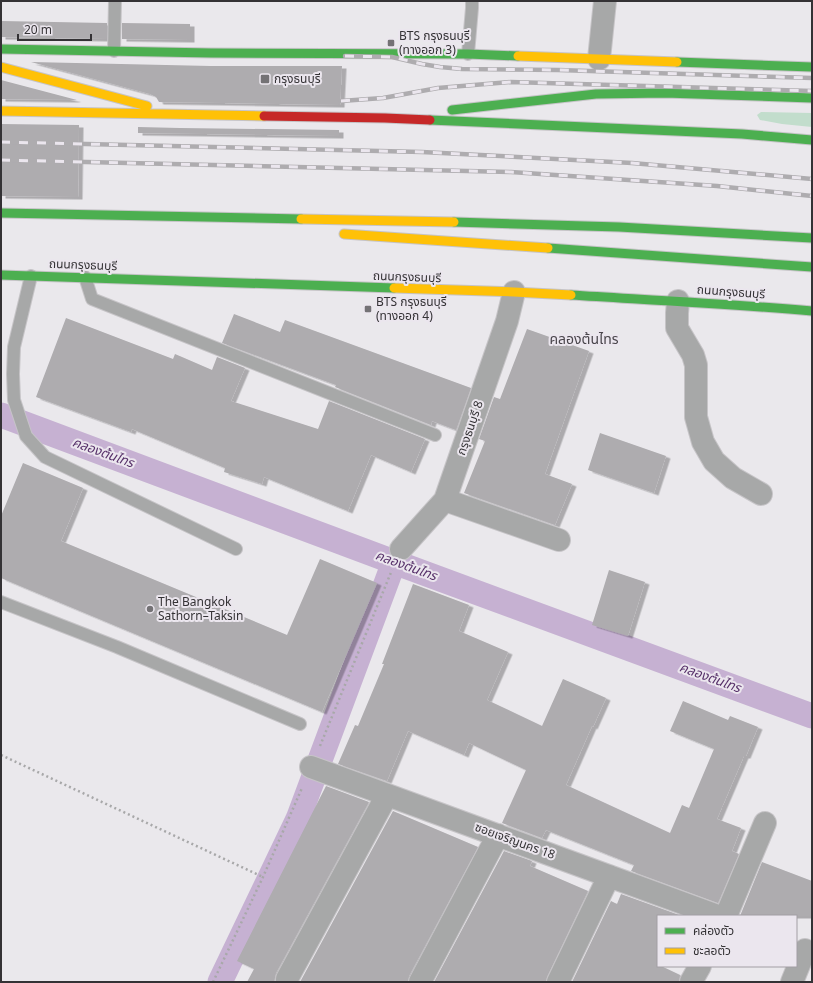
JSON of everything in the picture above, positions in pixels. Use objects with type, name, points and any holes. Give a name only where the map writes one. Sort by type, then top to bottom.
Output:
[{"type":"main road","points":[[1,49],[211,53],[468,54],[812,67]]},
{"type":"main road","points":[[1,67],[180,115]]},
{"type":"main road","points":[[385,118],[596,94],[665,93],[812,98]]},
{"type":"main road","points":[[1,111],[385,118],[742,134],[812,140]]},
{"type":"main road","points":[[1,213],[124,217],[511,223],[666,229],[812,238]]},
{"type":"main road","points":[[124,217],[250,227]]},
{"type":"main road","points":[[337,234],[812,267]]},
{"type":"main road","name":"ถนนกรุงธนบุรี","points":[[1,275],[514,292],[769,307],[812,312]]},
{"type":"street","points":[[599,59],[605,1]]},
{"type":"street","name":"กรุงธนบุรี 8","points":[[401,549],[445,500],[507,322],[514,292]]},
{"type":"street","points":[[678,301],[676,313],[677,328],[693,355],[696,365],[696,417],[703,442],[714,461],[733,478],[761,494]]},
{"type":"street","points":[[445,500],[559,540]]},
{"type":"street","name":"ซอยเจริญนคร 18","points":[[311,767],[715,915]]},
{"type":"street","points":[[287,982],[287,979],[387,795]]},
{"type":"street","points":[[726,915],[765,823]]},
{"type":"street","points":[[420,982],[498,835]]},
{"type":"street","points":[[558,982],[609,876]]},
{"type":"street","points":[[792,982],[804,950]]},
{"type":"street","points":[[691,982],[699,967]]},
{"type":"lane","points":[[114,51],[115,1]]},
{"type":"lane","points":[[468,54],[472,1]]},
{"type":"lane","points":[[31,276],[14,347],[13,374],[14,400],[26,436],[45,457],[236,549]]},
{"type":"lane","points":[[85,277],[92,299],[435,435]]},
{"type":"lane","points":[[1,602],[118,647],[300,724]]},
{"type":"path","points":[[1,755],[263,877]]},
{"type":"green space","points":[[761,112],[812,113],[812,127],[760,120],[757,115]]},
{"type":"building","points":[[1,21],[107,23],[107,39],[1,37]]},
{"type":"building","points":[[122,23],[190,24],[190,40],[122,39]]},
{"type":"building","points":[[31,62],[211,66],[342,66],[340,105],[159,102],[156,97],[150,94]]},
{"type":"building","points":[[1,80],[77,100],[1,99]]},
{"type":"building","points":[[1,124],[79,125],[78,197],[1,196]]},
{"type":"building","points":[[138,127],[339,130],[339,136],[138,133]]},
{"type":"building","points":[[234,314],[280,332],[285,320],[471,388],[456,430],[432,421],[431,425],[335,387],[336,385],[222,343]]},
{"type":"building","points":[[66,318],[173,359],[175,354],[212,370],[217,357],[245,368],[231,401],[318,429],[329,401],[425,439],[411,472],[371,455],[348,511],[264,477],[262,484],[224,472],[225,468],[132,429],[131,432],[36,397]]},
{"type":"building","points":[[527,329],[589,351],[545,474],[572,484],[555,525],[464,493],[485,441],[479,439],[494,397],[500,399]]},
{"type":"building","points":[[600,433],[666,456],[654,493],[588,470]]},
{"type":"building","name":"The Bangkok Sathorn–Taksin","points":[[23,463],[83,488],[61,541],[287,635],[320,559],[377,583],[322,712],[1,578],[1,516]]},
{"type":"building","points":[[609,570],[645,582],[628,636],[592,625]]},
{"type":"building","points":[[413,584],[469,605],[459,631],[508,652],[487,700],[542,726],[563,679],[606,698],[566,785],[670,833],[682,805],[689,808],[714,749],[670,731],[683,701],[728,720],[730,716],[758,727],[717,819],[741,828],[732,851],[739,854],[718,903],[631,871],[634,865],[546,830],[542,838],[502,823],[526,770],[469,743],[464,755],[408,731],[387,781],[338,764],[355,725],[358,726],[384,664],[382,664]]},
{"type":"building","points":[[326,786],[369,802],[276,973],[274,982],[247,982],[254,969],[237,961]]},
{"type":"building","points":[[393,811],[478,847],[409,976],[408,982],[300,982]]},
{"type":"building","points":[[504,851],[532,861],[530,866],[588,891],[546,982],[434,982]]},
{"type":"building","points":[[762,862],[812,881],[812,916],[740,915]]},
{"type":"building","points":[[621,894],[679,915],[657,915],[657,967],[663,967],[680,975],[679,982],[572,982],[611,901],[617,904]]},
{"type":"waterway","name":"คลองต้นไทร","points":[[1,415],[812,716]]},
{"type":"waterway","points":[[220,982],[298,819],[394,562]]},
{"type":"railway","points":[[345,56],[392,57],[422,64],[462,69],[558,70],[812,78]]},
{"type":"railway","points":[[341,101],[383,98],[438,88],[511,82],[812,91]]},
{"type":"railway","points":[[1,142],[422,152],[632,163],[812,179]]},
{"type":"railway","points":[[1,160],[511,172],[717,186],[812,196]]},
{"type":"traffic: fast","points":[[1,49],[211,53],[468,54],[518,56]]},
{"type":"traffic: fast","points":[[677,62],[812,67]]},
{"type":"traffic: fast","points":[[452,110],[596,94],[665,93],[812,98]]},
{"type":"traffic: fast","points":[[430,120],[742,134],[812,140]]},
{"type":"traffic: fast","points":[[1,213],[301,219]]},
{"type":"traffic: fast","points":[[454,222],[619,227],[812,238]]},
{"type":"traffic: fast","points":[[548,248],[812,267]]},
{"type":"traffic: fast","points":[[1,275],[394,288]]},
{"type":"traffic: fast","points":[[571,295],[812,311]]},
{"type":"traffic: slow","points":[[518,56],[677,62]]},
{"type":"traffic: slow","points":[[1,67],[147,106]]},
{"type":"traffic: slow","points":[[1,111],[264,116]]},
{"type":"traffic: slow","points":[[301,219],[454,222]]},
{"type":"traffic: slow","points":[[344,234],[548,248]]},
{"type":"traffic: slow","points":[[394,288],[571,295]]},
{"type":"traffic: jam","points":[[264,116],[430,120]]},
{"type":"place","name":"BTS กรุงธนบุรี (ทางออก 3)","points":[[391,43]]},
{"type":"place","name":"กรุงธนบุรี","points":[[265,79]]},
{"type":"place","name":"BTS กรุงธนบุรี (ทางออก 4)","points":[[368,309]]},
{"type":"place","name":"The Bangkok Sathorn–Taksin","points":[[150,609]]},
{"type":"district","name":"คลองต้นไทร","points":[[584,339]]}]
